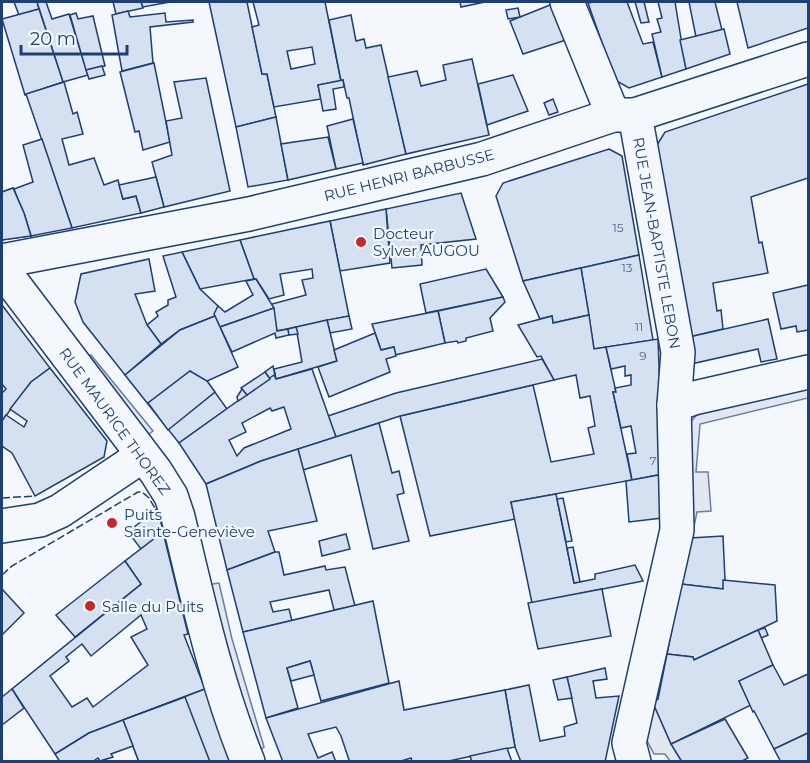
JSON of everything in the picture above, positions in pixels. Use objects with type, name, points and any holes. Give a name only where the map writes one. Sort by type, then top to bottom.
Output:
[{"type":"street","name":"RUE JEAN-BAPTISTE LEBON","points":[[567,2],[624,115],[678,352],[674,405],[677,530],[629,743],[634,762]]},
{"type":"street","name":"RUE HENRI BARBUSSE","points":[[2,261],[249,214],[482,159],[808,59]]},
{"type":"street","name":"RUE MAURICE THOREZ","points":[[2,269],[156,472],[171,496],[217,671],[233,724],[248,762]]},
{"type":"street","points":[[674,405],[694,398],[808,372]]},
{"type":"street","points":[[2,526],[40,520],[60,512],[142,456]]},
{"type":"shaded area","points":[[91,355],[153,431],[144,438],[79,360]]},
{"type":"shaded area","points":[[808,375],[808,398],[700,424],[696,472],[708,472],[711,511],[697,512],[658,699],[653,703],[671,744],[682,761],[670,761],[665,754],[654,754],[642,731],[689,424],[699,412]]},
{"type":"shaded area","points":[[219,583],[232,639],[264,747],[254,755],[206,585]]},
{"type":"building","points":[[14,2],[37,2],[39,9],[19,15]]},
{"type":"building","points":[[37,2],[46,2],[52,19],[69,14],[88,75],[63,82]]},
{"type":"building","points":[[113,2],[141,2],[143,8],[116,14]]},
{"type":"building","points":[[141,2],[170,2],[143,7]]},
{"type":"building","points":[[209,2],[247,2],[262,74],[267,74],[276,117],[236,127]]},
{"type":"building","points":[[253,2],[325,2],[341,81],[318,85],[321,99],[274,107],[267,74],[262,74],[252,27],[259,25]],"holes":[[[312,47],[315,64],[291,69],[287,51]]]},
{"type":"building","points":[[460,2],[485,2],[461,7]]},
{"type":"building","points":[[627,2],[643,44],[653,42],[662,77],[629,88],[615,80],[588,3]]},
{"type":"building","points":[[635,2],[644,2],[649,22],[641,23]]},
{"type":"building","points":[[658,2],[675,2],[686,69],[662,77],[652,34],[661,32],[657,19],[662,18]]},
{"type":"building","points":[[689,2],[715,2],[722,30],[696,37]]},
{"type":"building","points":[[737,2],[808,2],[808,28],[748,48]]},
{"type":"building","points":[[555,3],[569,39],[523,54],[510,21]]},
{"type":"building","points":[[518,8],[520,17],[508,19],[506,10]]},
{"type":"building","points":[[39,9],[63,82],[25,95],[2,19]]},
{"type":"building","points":[[128,11],[130,17],[165,13],[166,22],[193,20],[193,22],[150,27],[153,63],[122,71],[112,15]]},
{"type":"building","points":[[76,13],[78,19],[93,16],[105,66],[86,70],[70,15]]},
{"type":"building","points":[[351,15],[356,41],[364,39],[366,48],[381,45],[406,154],[363,165],[349,98],[347,98],[343,80],[341,81],[329,20]]},
{"type":"building","points":[[724,29],[730,54],[686,69],[680,40]]},
{"type":"building","points":[[472,59],[489,135],[406,154],[388,77],[417,71],[421,86],[446,80],[443,65]]},
{"type":"building","points":[[154,63],[170,142],[143,150],[139,131],[135,132],[120,72]]},
{"type":"building","points":[[102,66],[105,75],[89,79],[86,70]]},
{"type":"building","points":[[513,75],[528,111],[487,125],[478,84]]},
{"type":"building","points":[[206,78],[230,191],[164,207],[152,162],[172,155],[166,121],[182,118],[174,82]]},
{"type":"building","points":[[343,80],[344,87],[333,89],[336,109],[323,111],[318,85]]},
{"type":"building","points":[[64,82],[73,114],[77,112],[83,134],[62,139],[69,165],[94,158],[104,185],[118,180],[123,199],[136,196],[141,213],[72,228],[26,94]]},
{"type":"building","points":[[808,84],[808,178],[751,197],[759,243],[762,242],[768,273],[713,283],[717,311],[721,310],[723,329],[689,337],[657,145],[665,132]]},
{"type":"building","points":[[553,99],[558,112],[549,115],[544,103]]},
{"type":"building","points":[[276,117],[288,180],[248,187],[236,127]]},
{"type":"building","points":[[353,119],[363,163],[336,169],[327,126]]},
{"type":"building","points":[[328,137],[336,169],[288,180],[281,144]]},
{"type":"building","points":[[42,139],[72,228],[31,236],[14,189],[33,182],[23,145]]},
{"type":"building","points":[[609,149],[622,156],[639,255],[523,281],[496,196],[503,183]]},
{"type":"building","points":[[156,177],[164,207],[141,213],[136,196],[123,199],[119,185]]},
{"type":"building","points":[[13,188],[31,236],[2,240],[2,192]]},
{"type":"building","points":[[13,188],[31,236],[2,240],[2,192]]},
{"type":"building","points":[[461,193],[476,239],[421,245],[422,265],[392,268],[386,209]]},
{"type":"building","name":"Docteur Sylver AUGOU","points":[[386,209],[390,263],[340,271],[330,221]]},
{"type":"building","points":[[330,221],[349,316],[277,331],[272,304],[306,295],[302,280],[313,278],[312,269],[280,274],[284,295],[269,299],[254,279],[240,240]]},
{"type":"building","points":[[240,240],[254,279],[200,289],[182,252]]},
{"type":"building","points":[[182,252],[200,289],[218,306],[215,316],[180,330],[161,344],[147,325],[158,316],[156,312],[168,305],[168,300],[176,297],[163,256]]},
{"type":"building","points":[[639,255],[653,340],[594,349],[581,268]]},
{"type":"building","points":[[149,259],[155,291],[135,294],[147,325],[161,344],[125,375],[83,322],[75,302],[81,274]]},
{"type":"building","points":[[581,268],[589,315],[553,323],[552,316],[540,319],[523,281]]},
{"type":"building","points":[[486,269],[503,297],[426,313],[420,284]]},
{"type":"building","points":[[256,279],[274,308],[220,327],[214,314],[218,306],[225,312],[253,295],[246,281]]},
{"type":"building","points":[[808,285],[808,330],[797,332],[796,326],[781,329],[773,293]]},
{"type":"building","points":[[503,297],[505,302],[490,318],[493,331],[466,338],[466,341],[458,343],[457,341],[445,343],[438,311]]},
{"type":"building","points":[[2,305],[50,368],[31,382],[2,421],[2,393],[6,389],[2,384]]},
{"type":"building","points":[[274,308],[277,331],[288,329],[289,335],[276,338],[275,333],[232,352],[220,327]]},
{"type":"building","points":[[438,311],[445,343],[395,355],[394,347],[381,350],[372,324]]},
{"type":"building","points":[[589,315],[594,349],[606,347],[632,480],[511,502],[515,519],[430,536],[400,416],[533,385],[551,462],[594,454],[588,428],[595,426],[590,396],[580,398],[576,375],[554,380],[541,356],[537,357],[518,325],[552,316],[553,323]]},
{"type":"building","points":[[215,316],[238,367],[207,381],[227,409],[179,443],[125,375],[180,330]]},
{"type":"building","points":[[349,316],[352,329],[330,333],[327,320]]},
{"type":"building","points":[[768,319],[777,359],[761,362],[758,349],[691,364],[689,337]]},
{"type":"building","points":[[327,320],[337,361],[276,379],[274,369],[302,362],[296,327]]},
{"type":"building","points":[[296,327],[298,334],[289,335],[288,329]]},
{"type":"building","points":[[375,333],[381,350],[394,347],[396,356],[386,359],[390,372],[329,397],[318,367],[337,361],[334,350]]},
{"type":"building","points":[[658,339],[663,474],[632,480],[627,454],[636,453],[631,426],[621,428],[613,392],[616,392],[615,388],[631,385],[631,375],[625,376],[625,366],[611,369],[606,347]]},
{"type":"building","points":[[542,359],[554,380],[400,416],[336,437],[328,416],[396,393]]},
{"type":"building","points":[[273,366],[275,375],[270,379],[265,372]]},
{"type":"building","points":[[50,368],[107,441],[104,457],[35,496],[12,453],[2,446],[2,421],[6,415],[24,427],[27,421],[10,409],[31,382]]},
{"type":"building","points":[[312,369],[336,437],[261,461],[206,484],[179,443],[274,375],[276,379]],"holes":[[[284,407],[291,429],[244,448],[237,456],[229,440],[246,432],[242,423],[270,408],[272,411]]]},
{"type":"building","points":[[190,371],[207,381],[215,392],[168,430],[148,403]]},
{"type":"building","points":[[265,372],[270,379],[247,395],[241,388]]},
{"type":"building","points":[[242,389],[247,395],[238,401],[237,397]]},
{"type":"building","points":[[379,423],[392,473],[399,471],[404,493],[397,495],[409,541],[373,549],[351,455],[303,470],[298,449]]},
{"type":"building","points":[[298,449],[317,521],[268,531],[275,552],[227,570],[206,484],[261,461]]},
{"type":"building","points":[[664,474],[662,518],[629,522],[626,481]]},
{"type":"building","points":[[556,494],[574,583],[595,579],[595,574],[635,565],[643,581],[532,603],[511,502]]},
{"type":"building","points":[[563,498],[572,541],[566,542],[557,499]]},
{"type":"building","points":[[158,508],[163,532],[141,549],[128,532]]},
{"type":"building","name":"Puits Sainte-Geneviève","points":[[112,520],[115,523],[112,526],[109,523]]},
{"type":"building","points":[[163,532],[188,634],[184,635],[205,689],[89,733],[55,754],[12,689],[141,584],[125,561]],"holes":[[[141,615],[147,629],[131,637],[148,665],[93,707],[87,698],[72,707],[50,676],[69,661],[66,657],[82,644],[91,656]]]},
{"type":"building","points":[[346,534],[350,549],[322,556],[319,541]]},
{"type":"building","points":[[723,536],[725,580],[723,589],[681,584],[690,538]]},
{"type":"building","points":[[573,547],[580,582],[574,583],[567,548]]},
{"type":"building","points":[[279,552],[284,575],[325,566],[326,570],[345,567],[355,606],[334,610],[329,590],[270,602],[273,612],[289,609],[292,621],[243,632],[227,570]]},
{"type":"building","name":"Salle du Puits","points":[[125,561],[141,584],[75,637],[56,615]]},
{"type":"building","points":[[723,580],[775,585],[777,621],[694,660],[693,657],[667,654],[681,584],[723,589]]},
{"type":"building","points":[[2,589],[24,613],[2,635]]},
{"type":"building","points":[[602,589],[611,636],[538,649],[528,603]]},
{"type":"building","points":[[373,601],[389,683],[321,701],[310,661],[287,668],[298,708],[266,718],[243,632]]},
{"type":"building","points":[[765,628],[768,635],[761,638],[758,630]]},
{"type":"building","points":[[758,630],[773,665],[739,681],[751,705],[671,744],[653,703],[658,699],[667,654],[693,657],[694,660]]},
{"type":"building","points":[[310,661],[314,675],[291,681],[287,668]]},
{"type":"building","points":[[773,665],[784,685],[808,674],[808,733],[774,749],[739,681]]},
{"type":"building","points":[[605,668],[607,679],[593,681],[596,698],[619,696],[605,762],[521,762],[515,747],[505,690],[529,685],[540,741],[565,736],[564,727],[577,723],[567,677]]},
{"type":"building","points":[[567,677],[572,698],[558,700],[553,680]]},
{"type":"building","points":[[399,681],[404,710],[505,690],[515,747],[444,762],[412,762],[411,758],[398,762],[346,762],[349,760],[336,727],[308,734],[318,758],[332,752],[336,762],[283,762],[266,718]]},
{"type":"building","points":[[12,689],[24,708],[2,725],[2,697]]},
{"type":"building","points":[[205,689],[234,762],[139,762],[123,720]]},
{"type":"building","points":[[185,697],[210,762],[139,762],[123,720]]},
{"type":"building","points":[[725,719],[748,758],[740,762],[682,762],[671,744]]},
{"type":"building","points":[[123,720],[133,746],[111,754],[113,757],[100,761],[98,758],[92,762],[60,762],[55,754],[89,733]]},
{"type":"building","points":[[808,733],[808,762],[781,762],[774,749]]},
{"type":"building","points":[[507,748],[512,762],[472,762],[470,756]]},
{"type":"fence","points":[[2,575],[12,566],[138,492],[142,492],[149,498],[156,510]]},
{"type":"fence","points":[[2,498],[35,496]]},
{"type":"place","name":"Docteur Sylver AUGOU","points":[[361,242]]},
{"type":"place","name":"Puits Sainte-Geneviève","points":[[112,523]]},
{"type":"place","name":"Salle du Puits","points":[[90,606]]}]
